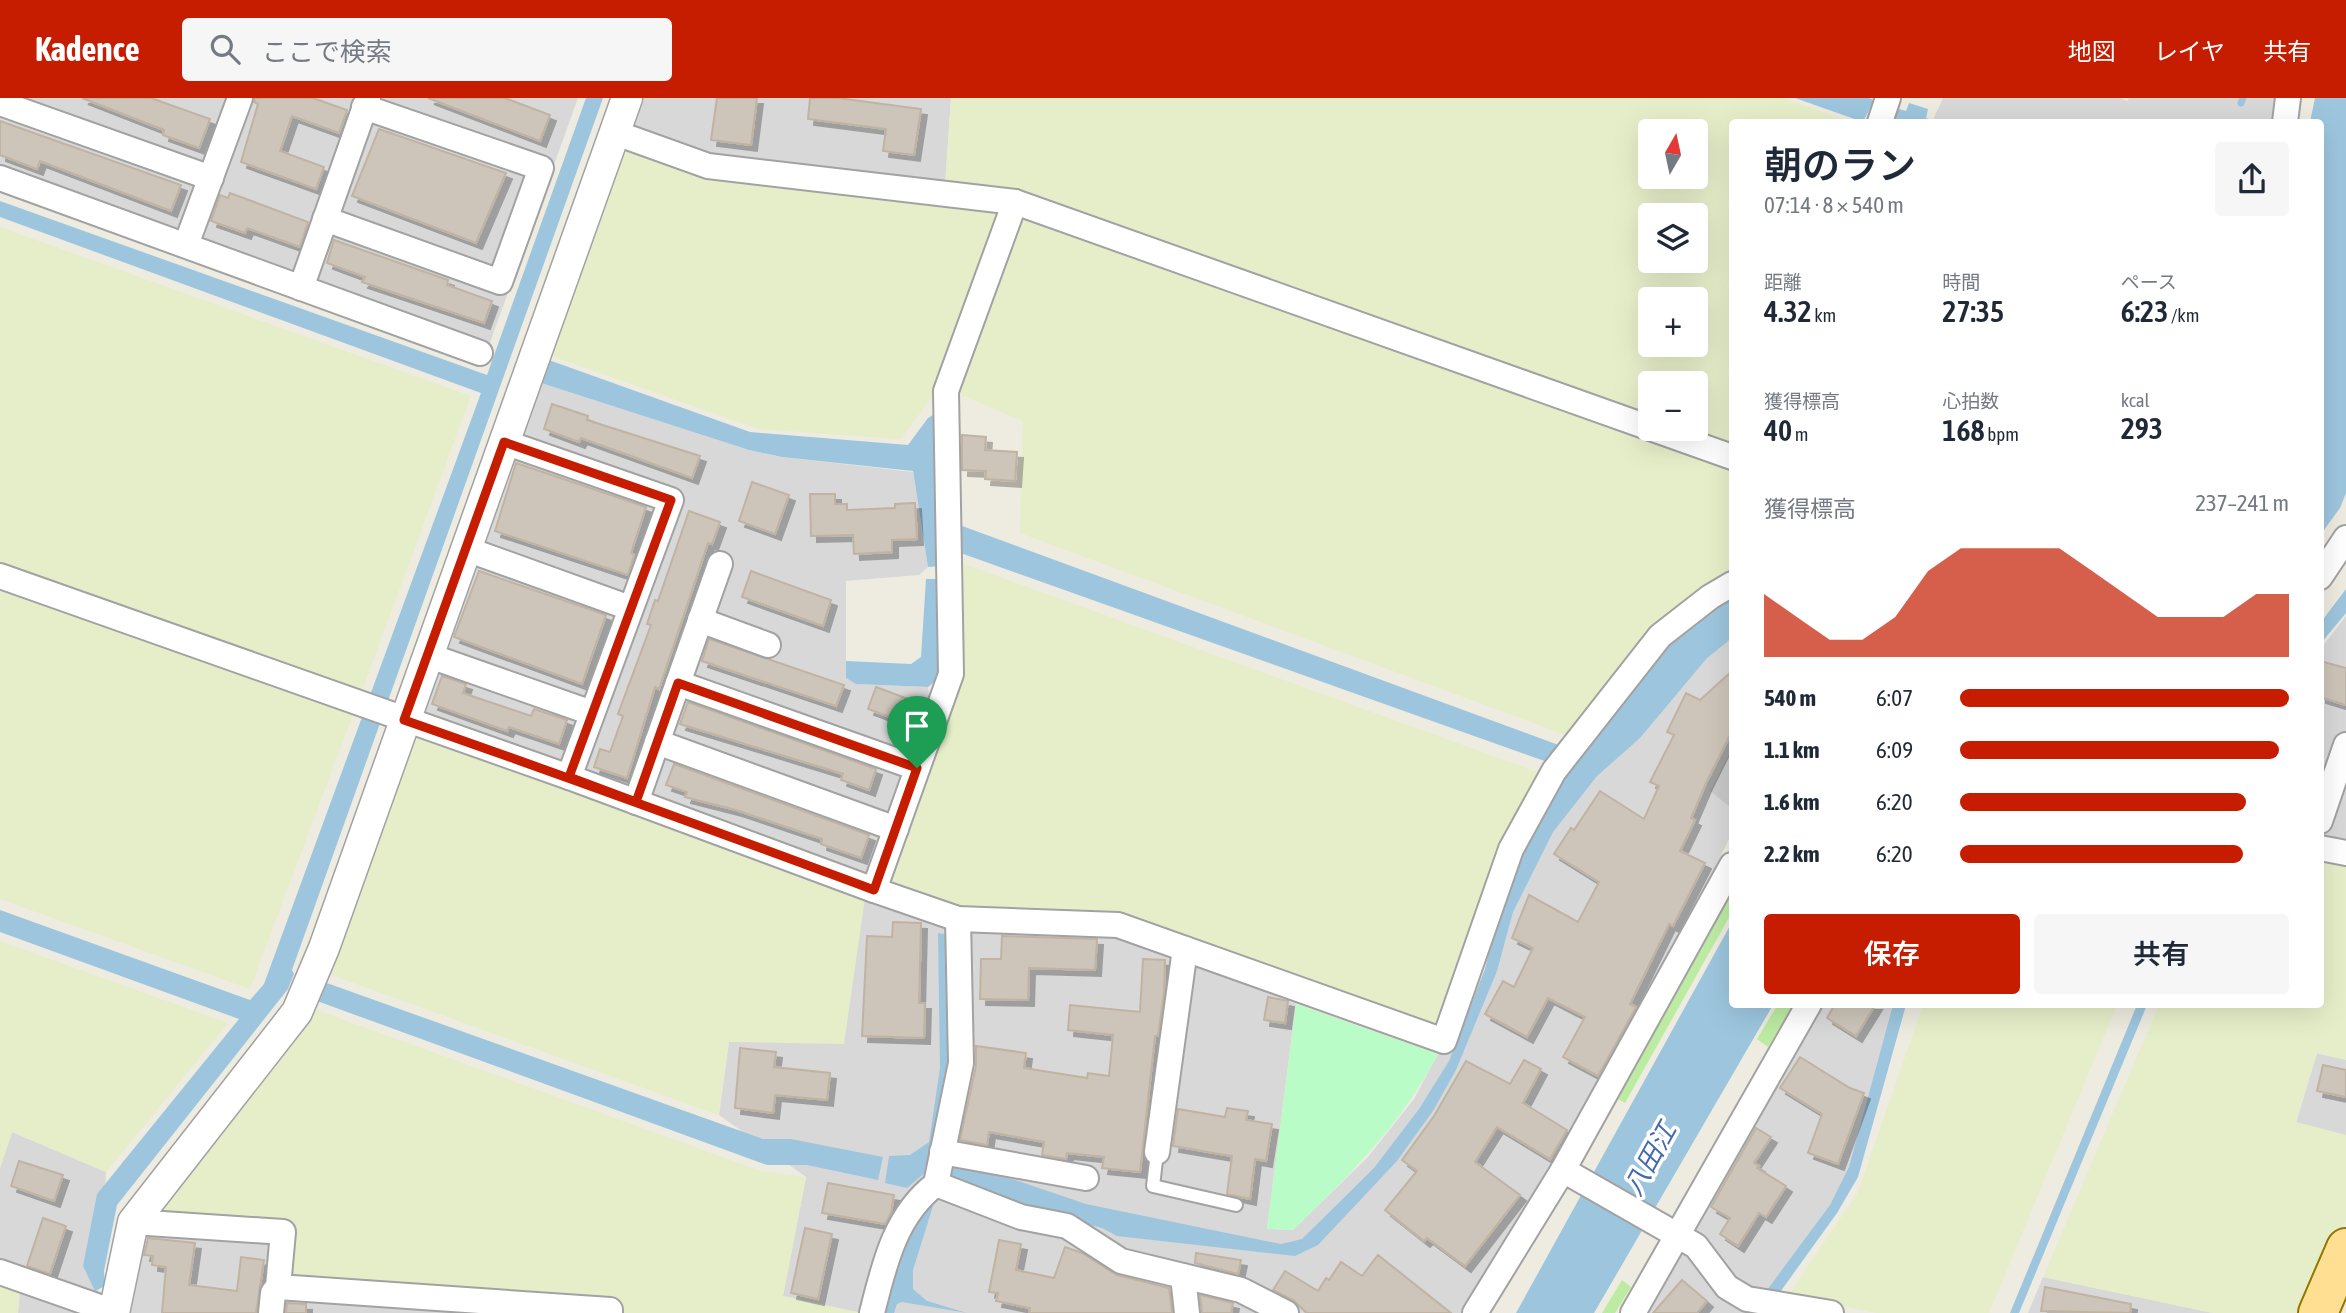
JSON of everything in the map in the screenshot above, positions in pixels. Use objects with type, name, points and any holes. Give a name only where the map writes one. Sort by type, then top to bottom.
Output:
[{"type":"main road","points":[[2318,1313],[2346,1248]]},
{"type":"street","points":[[186,245],[240,98]]},
{"type":"street","points":[[0,1272],[114,1313],[133,1222],[297,1012],[324,948],[384,714],[427,655],[627,98]]},
{"type":"street","points":[[1881,119],[1888,98]]},
{"type":"street","points":[[2285,119],[2288,98]]},
{"type":"street","points":[[0,103],[211,178]]},
{"type":"street","points":[[301,288],[325,219],[366,103],[541,168],[500,282],[325,219]]},
{"type":"street","points":[[616,133],[708,166],[1015,202],[1638,423]]},
{"type":"street","points":[[0,178],[480,353]]},
{"type":"street","points":[[874,890],[951,674],[946,391],[1015,202]]},
{"type":"street","points":[[1688,441],[1729,456]]},
{"type":"street","points":[[504,442],[671,500],[569,777]]},
{"type":"street","points":[[2324,571],[2346,538]]},
{"type":"street","points":[[466,549],[630,608]]},
{"type":"street","points":[[636,802],[720,564]]},
{"type":"street","points":[[0,576],[384,714],[569,777],[957,919],[1118,925],[1444,1041],[1511,849],[1555,771],[1660,636],[1710,597],[1729,586]]},
{"type":"street","points":[[700,620],[768,645]]},
{"type":"street","points":[[427,655],[592,713]]},
{"type":"street","points":[[678,683],[917,768]]},
{"type":"street","points":[[657,743],[895,829]]},
{"type":"street","points":[[2324,809],[2346,746]]},
{"type":"street","points":[[2324,849],[2346,853]]},
{"type":"street","points":[[1473,1309],[1563,1170],[1729,870]]},
{"type":"street","points":[[872,1313],[887,1253],[916,1199],[936,1184],[961,1063],[957,919]]},
{"type":"street","points":[[1157,1152],[1185,949]]},
{"type":"street","points":[[1633,1313],[1807,1008]]},
{"type":"street","points":[[942,1152],[1086,1178]]},
{"type":"street","points":[[1563,1170],[1679,1235],[1696,1247],[1727,1287],[1747,1299],[1831,1313]]},
{"type":"street","points":[[936,1184],[1021,1217],[1067,1226],[1121,1261],[1241,1290],[1286,1313]]},
{"type":"street","points":[[133,1222],[283,1232],[278,1287],[272,1293],[271,1313]]},
{"type":"street","points":[[1183,1276],[1187,1313]]},
{"type":"street","points":[[278,1287],[610,1310],[610,1313]]},
{"type":"lane","points":[[1157,1152],[1153,1186],[1236,1205]]},
{"type":"shaded area","points":[[0,98],[578,98],[483,362],[0,189]]},
{"type":"shaded area","points":[[642,98],[951,98],[945,186],[708,159],[632,126]]},
{"type":"shaded area","points":[[1943,98],[2120,98],[2127,101],[2129,98],[2281,98],[2278,119],[1933,119]]},
{"type":"shaded area","points":[[538,382],[749,450],[782,457],[913,472],[928,567],[919,575],[846,581],[846,678],[857,684],[928,687],[931,705],[875,871],[861,876],[427,716],[423,706]]},
{"type":"shaded area","points":[[2346,616],[2346,863],[2324,859],[2324,645]]},
{"type":"shaded area","points":[[1729,625],[1729,754],[1710,791],[1729,807],[1729,839],[1628,1043],[1466,1313],[861,1313],[783,1296],[806,1177],[719,1115],[729,1042],[865,898],[1117,931],[1296,1004],[1267,1229],[1293,1230],[1367,1158],[1414,1099],[1438,1054],[1458,1053],[1544,828]]},
{"type":"shaded area","points":[[1729,754],[1729,807],[1710,791]]},
{"type":"shaded area","points":[[1812,1008],[1897,1008],[1844,1191],[1760,1313],[1632,1313]]},
{"type":"shaded area","points":[[2317,1053],[2346,1060],[2346,1135],[2296,1123]]},
{"type":"shaded area","points":[[12,1132],[106,1172],[97,1313],[18,1313],[20,1289],[0,1273],[0,1168]]},
{"type":"shaded area","points":[[143,1223],[291,1224],[293,1280],[621,1303],[620,1313],[126,1313]]},
{"type":"shaded area","points":[[2043,1277],[2213,1313],[2028,1313]]},
{"type":"green space","points":[[951,98],[1783,98],[1842,119],[1729,119],[1729,446],[1708,438],[1708,371],[1638,371],[1638,413],[1040,196],[945,186]]},
{"type":"green space","points":[[623,148],[713,180],[998,214],[935,393],[901,439],[758,429],[549,355]]},
{"type":"green space","points":[[1020,215],[1638,437],[1638,441],[1649,441],[1729,470],[1729,578],[1571,737],[1020,533],[1023,421],[956,393]]},
{"type":"green space","points":[[0,227],[471,396],[360,696],[0,567]]},
{"type":"green space","points":[[956,561],[1543,774],[1442,1023],[1428,1029],[1115,916],[958,911],[891,887],[888,871],[960,677]]},
{"type":"green space","points":[[0,585],[354,712],[250,989],[0,899]]},
{"type":"green space","points":[[424,737],[865,898],[844,1044],[729,1042],[718,1115],[326,973],[409,742]]},
{"type":"green space","points":[[2324,859],[2346,863],[2346,1060],[2317,1053],[2296,1122],[2346,1135],[2346,1219],[2308,1313],[2213,1313],[2043,1277],[2158,1008],[2324,1008]]},
{"type":"green space","points":[[1729,895],[1729,917],[1625,1103],[1614,1097]]},
{"type":"green space","points":[[0,941],[228,1023],[106,1172],[12,1132],[0,1168]]},
{"type":"green space","points":[[1296,1004],[1438,1054],[1390,1127],[1335,1189],[1293,1230],[1267,1229]]},
{"type":"green space","points":[[1776,1008],[1791,1008],[1768,1047],[1757,1039]]},
{"type":"green space","points":[[1922,1008],[2116,1008],[1989,1313],[1877,1313],[1788,1296],[1858,1192]]},
{"type":"green space","points":[[314,1009],[761,1171],[806,1177],[783,1296],[861,1313],[620,1313],[620,1303],[293,1280],[287,1273],[291,1224],[166,1216],[163,1206]]},
{"type":"green space","points":[[1622,1280],[1631,1287],[1615,1313],[1602,1313]]},
{"type":"green space","points":[[0,1281],[20,1288],[18,1313],[0,1313]]},
{"type":"water","points":[[586,98],[603,98],[292,970],[294,974],[288,989],[117,1205],[104,1271],[105,1286],[95,1291],[83,1266],[97,1194],[239,1019],[0,932],[0,910],[250,1000],[264,984],[481,393],[0,217],[0,201],[487,375]]},
{"type":"water","points":[[1795,98],[1874,100],[1864,119],[1854,119]]},
{"type":"water","points":[[2315,98],[2346,98],[2346,493],[2340,508],[2324,530],[2324,119],[2311,119]]},
{"type":"water","points":[[1909,103],[1928,109],[1926,118],[1929,119],[1892,119],[1896,108],[1906,111]]},
{"type":"water","points":[[546,359],[750,432],[908,445],[928,418],[938,412],[954,523],[1583,754],[1662,648],[1729,599],[1729,640],[1707,658],[1640,738],[1597,776],[1553,832],[1513,912],[1497,971],[1456,1070],[1433,1111],[1397,1161],[1318,1245],[1295,1256],[1117,1236],[1102,1228],[1021,1207],[950,1179],[953,1164],[1015,1180],[1086,1204],[1281,1244],[1302,1239],[1374,1168],[1419,1109],[1449,1061],[1485,969],[1495,928],[1519,860],[1548,801],[1569,773],[1553,764],[955,551],[941,566],[928,567],[913,471],[782,457],[749,450],[538,382]]},
{"type":"water","points":[[926,579],[941,579],[941,677],[928,687],[856,684],[846,678],[846,661],[911,664],[921,657]]},
{"type":"water","points":[[2346,589],[2346,613],[2324,639],[2324,618]]},
{"type":"water","name":"八田江","points":[[1729,927],[1729,1008],[1771,1008],[1594,1313],[1516,1313]]},
{"type":"water","points":[[938,933],[948,935],[949,1069],[926,1172],[907,1188],[885,1183],[889,1156],[910,1155],[929,1142],[940,1068]]},
{"type":"water","points":[[324,982],[763,1139],[791,1139],[883,1157],[878,1180],[807,1165],[767,1165],[317,1001]]},
{"type":"water","points":[[1892,1008],[1905,1008],[1858,1177],[1837,1213],[1765,1313],[1750,1313],[1830,1205],[1849,1167]]},
{"type":"water","points":[[2136,1008],[2146,1008],[2019,1313],[2010,1313]]},
{"type":"water","points":[[923,1205],[933,1206],[913,1270],[913,1289],[927,1301],[967,1313],[902,1302],[897,1304],[894,1313],[882,1313],[894,1269]]},
{"type":"building","points":[[82,98],[151,98],[210,119],[199,148],[163,135],[164,130]]},
{"type":"building","points":[[255,98],[313,98],[347,110],[339,133],[292,116],[280,151],[324,167],[316,189],[241,162],[258,104],[254,102]]},
{"type":"building","points":[[428,98],[505,98],[550,115],[540,141]]},
{"type":"building","points":[[717,98],[757,98],[751,145],[711,140]]},
{"type":"building","points":[[810,98],[838,98],[921,109],[914,155],[883,151],[886,129],[808,119]]},
{"type":"building","points":[[0,121],[181,185],[171,211],[40,161],[37,169],[0,155]]},
{"type":"building","points":[[379,129],[506,173],[476,243],[352,196]]},
{"type":"building","points":[[230,193],[308,222],[300,247],[247,228],[245,233],[211,221],[220,195],[228,198]]},
{"type":"building","points":[[334,240],[448,280],[447,285],[492,301],[484,323],[362,282],[365,277],[327,263]]},
{"type":"building","points":[[552,404],[588,416],[587,420],[700,456],[692,478],[581,438],[579,442],[544,429]]},
{"type":"building","points":[[962,435],[986,437],[985,450],[1017,452],[1015,481],[985,479],[986,471],[962,470]]},
{"type":"building","points":[[516,463],[646,507],[631,553],[634,555],[628,575],[495,531]]},
{"type":"building","points":[[752,482],[789,495],[775,534],[739,521]]},
{"type":"building","points":[[810,494],[835,494],[835,504],[847,504],[847,510],[895,508],[895,504],[915,503],[917,539],[892,540],[892,552],[854,554],[853,535],[811,536]]},
{"type":"building","points":[[689,511],[720,522],[712,544],[708,543],[659,689],[655,687],[627,778],[594,767],[600,749],[610,752],[623,716],[618,714],[651,625],[647,624],[655,600],[658,601]]},
{"type":"building","points":[[479,571],[606,615],[582,684],[454,637]]},
{"type":"building","points":[[751,571],[831,600],[823,626],[742,597]]},
{"type":"building","points":[[709,639],[844,685],[836,706],[702,661]]},
{"type":"building","points":[[2324,662],[2346,668],[2346,705],[2324,698]]},
{"type":"building","points":[[1729,674],[1729,737],[1706,783],[1691,818],[1695,820],[1680,851],[1705,863],[1673,926],[1669,924],[1630,1004],[1636,1007],[1598,1076],[1563,1057],[1585,1017],[1548,998],[1527,1037],[1485,1014],[1503,981],[1514,987],[1533,948],[1512,938],[1529,895],[1578,922],[1599,882],[1554,854],[1571,828],[1574,830],[1600,791],[1644,819],[1659,786],[1650,782],[1674,735],[1667,732],[1686,693],[1700,700]]},
{"type":"building","points":[[442,676],[466,684],[463,693],[531,716],[534,709],[567,720],[559,744],[509,727],[507,731],[432,704]]},
{"type":"building","points":[[876,687],[919,703],[911,725],[868,709]]},
{"type":"building","points":[[688,702],[876,769],[869,790],[841,780],[843,774],[680,724]]},
{"type":"building","points":[[674,764],[869,835],[861,858],[821,844],[822,839],[736,810],[685,797],[687,792],[666,785]]},
{"type":"building","points":[[893,922],[921,923],[919,1003],[925,1003],[924,1038],[862,1036],[867,936],[892,937]]},
{"type":"building","points":[[1002,936],[1097,939],[1095,970],[1029,968],[1028,1000],[980,999],[981,959],[1001,959]]},
{"type":"building","points":[[1143,959],[1165,960],[1164,992],[1158,1036],[1155,1036],[1140,1172],[1102,1168],[1104,1157],[1067,1153],[1066,1159],[1042,1155],[1044,1142],[989,1132],[987,1145],[960,1140],[976,1066],[976,1046],[1026,1053],[1024,1068],[1087,1078],[1088,1073],[1109,1076],[1113,1035],[1068,1030],[1070,1005],[1140,1012]]},
{"type":"building","points":[[1268,997],[1288,1001],[1285,1023],[1264,1020]]},
{"type":"building","points":[[1833,1008],[1874,1008],[1856,1036],[1827,1018]]},
{"type":"building","points":[[740,1048],[776,1052],[774,1067],[830,1073],[827,1100],[775,1095],[773,1113],[735,1108]]},
{"type":"building","points":[[1800,1057],[1850,1088],[1864,1093],[1838,1164],[1808,1153],[1822,1114],[1780,1088]]},
{"type":"building","points":[[1524,1060],[1541,1069],[1523,1103],[1567,1130],[1550,1159],[1497,1127],[1475,1162],[1520,1195],[1465,1266],[1427,1238],[1424,1241],[1385,1210],[1417,1171],[1402,1160],[1434,1116],[1466,1061],[1510,1084]]},
{"type":"building","points":[[2323,1065],[2346,1070],[2346,1097],[2317,1091]]},
{"type":"building","points":[[1227,1108],[1248,1111],[1246,1120],[1272,1124],[1266,1161],[1255,1159],[1250,1199],[1227,1194],[1232,1156],[1173,1146],[1178,1109],[1225,1117]]},
{"type":"building","points":[[1756,1128],[1771,1137],[1754,1163],[1759,1166],[1757,1168],[1786,1186],[1766,1217],[1759,1213],[1738,1246],[1720,1234],[1730,1218],[1711,1207]]},
{"type":"building","points":[[19,1161],[63,1175],[54,1201],[11,1186]]},
{"type":"building","points":[[828,1183],[894,1195],[891,1213],[885,1224],[822,1213]]},
{"type":"building","points":[[43,1218],[66,1226],[50,1274],[27,1266]]},
{"type":"building","points":[[805,1228],[832,1234],[818,1299],[791,1293]]},
{"type":"building","points":[[148,1238],[195,1243],[189,1285],[237,1291],[241,1257],[264,1260],[256,1313],[162,1313],[166,1267],[152,1265],[153,1256],[144,1255]]},
{"type":"building","points":[[999,1240],[1021,1244],[1016,1270],[1054,1278],[1065,1247],[1082,1253],[1117,1275],[1169,1288],[1172,1313],[1029,1313],[1030,1308],[996,1301],[998,1293],[989,1292]]},
{"type":"building","points":[[1196,1253],[1241,1260],[1238,1274],[1195,1263]]},
{"type":"building","points":[[1378,1255],[1451,1313],[1307,1313],[1293,1300],[1273,1290],[1285,1271],[1318,1291],[1341,1262],[1362,1276]]},
{"type":"building","points":[[1682,1280],[1707,1301],[1697,1313],[1653,1313]]},
{"type":"building","points":[[2045,1287],[2131,1304],[2130,1313],[2041,1311]]},
{"type":"building","points":[[1200,1295],[1233,1303],[1231,1313],[1202,1313]]},
{"type":"building","points":[[287,1303],[306,1304],[306,1313],[286,1313]]},
{"type":"waterway","points":[[2241,103],[2243,98]]},
{"type":"route","points":[[917,768],[678,683],[636,802],[569,777],[671,500],[504,442],[404,720],[569,777],[636,802],[874,890],[917,768]]}]
